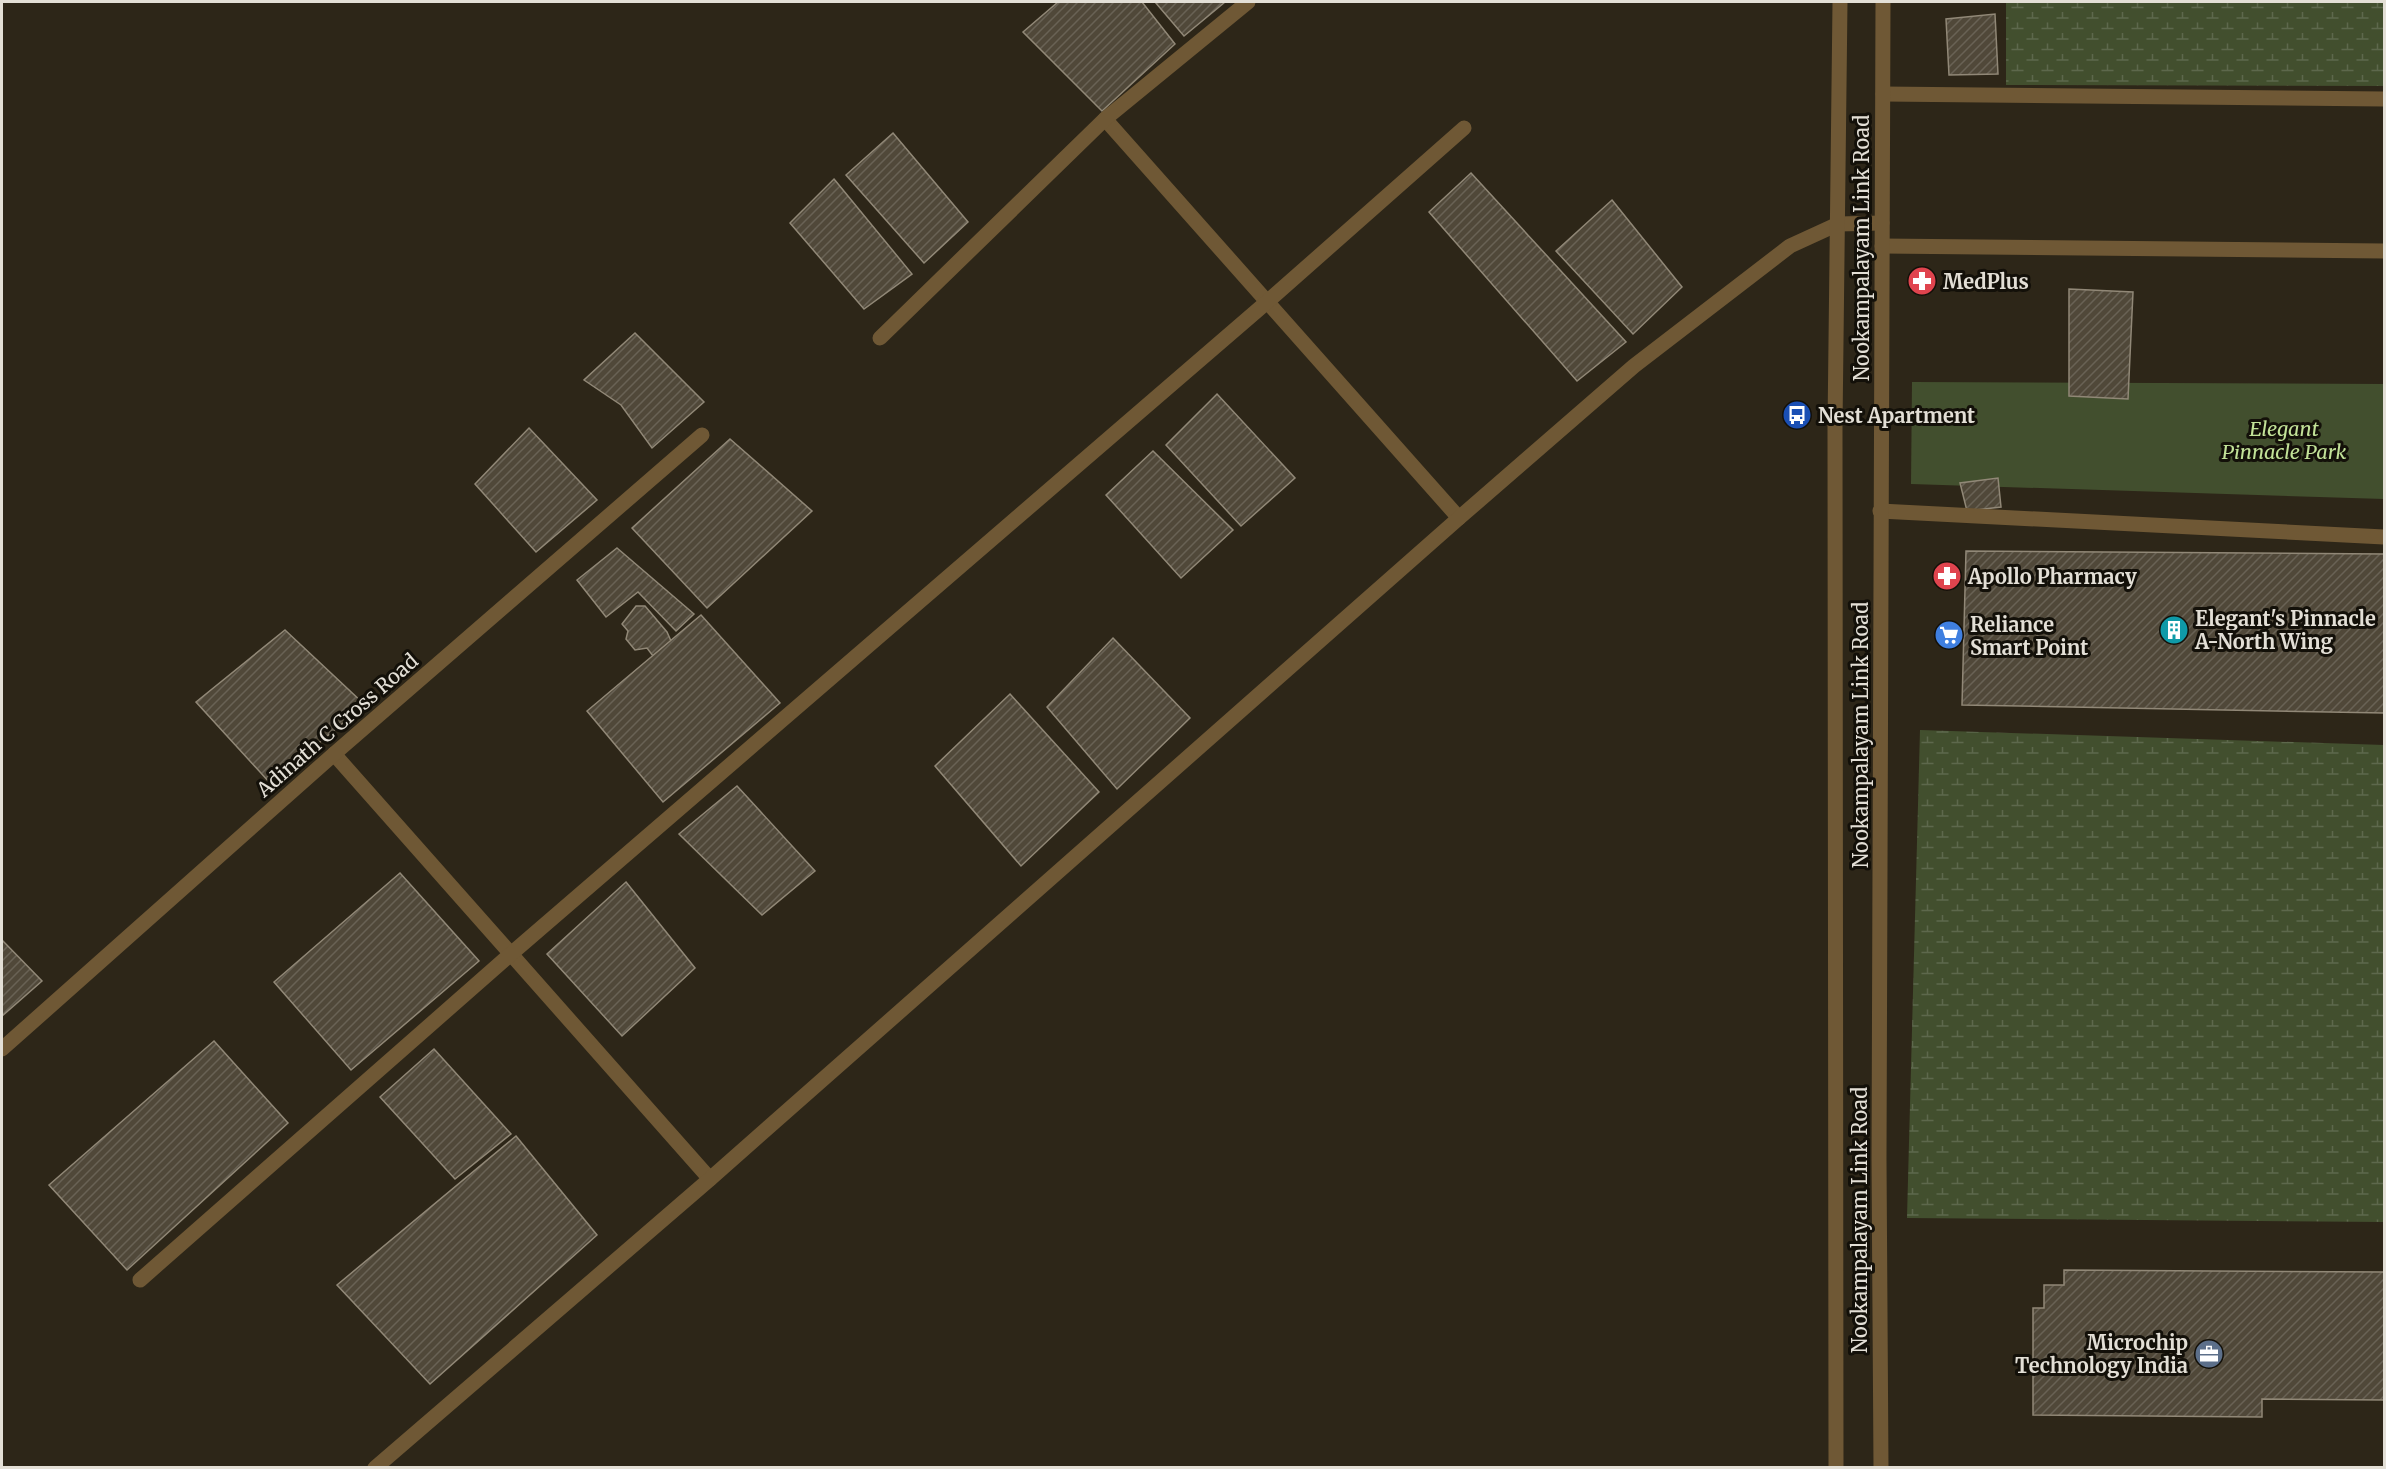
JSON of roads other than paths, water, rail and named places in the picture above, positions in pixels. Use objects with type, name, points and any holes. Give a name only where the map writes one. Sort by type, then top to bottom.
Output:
[{"type":"street","points":[[880,338],[1105,119],[1248,2]]},
{"type":"street","name":"Nookampalayam Link Road","points":[[1836,1467],[1835,426],[1840,2]]},
{"type":"street","name":"Nookampalayam Link Road","points":[[1881,1467],[1879,1306],[1880,511],[1884,2]]},
{"type":"street","points":[[1883,94],[2385,99]]},
{"type":"street","points":[[1105,119],[1459,518]]},
{"type":"street","points":[[140,1280],[512,953],[1267,302],[1464,128]]},
{"type":"street","points":[[375,1467],[710,1179],[1634,366],[1790,246],[1838,224],[1882,223]]},
{"type":"street","points":[[1882,246],[2385,251]]},
{"type":"street","name":"Adinath C Cross Road","points":[[2,1049],[334,754],[702,435]]},
{"type":"street","points":[[1880,511],[2385,537]]},
{"type":"street","points":[[334,754],[710,1179]]},
{"type":"place","name":"MedPlus","points":[[1922,281]]},
{"type":"place","name":"Nest Apartment","points":[[1797,415]]},
{"type":"place","name":"Apollo Pharmacy","points":[[1947,576]]},
{"type":"place","name":"Elegant's Pinnacle A-North Wing","points":[[2174,630]]},
{"type":"place","name":"Reliance Smart Point","points":[[1949,635]]},
{"type":"place","name":"Microchip Technology India","points":[[2209,1354]]},
{"type":"park label","name":"Elegant Pinnacle Park","points":[[2284,440]]}]
